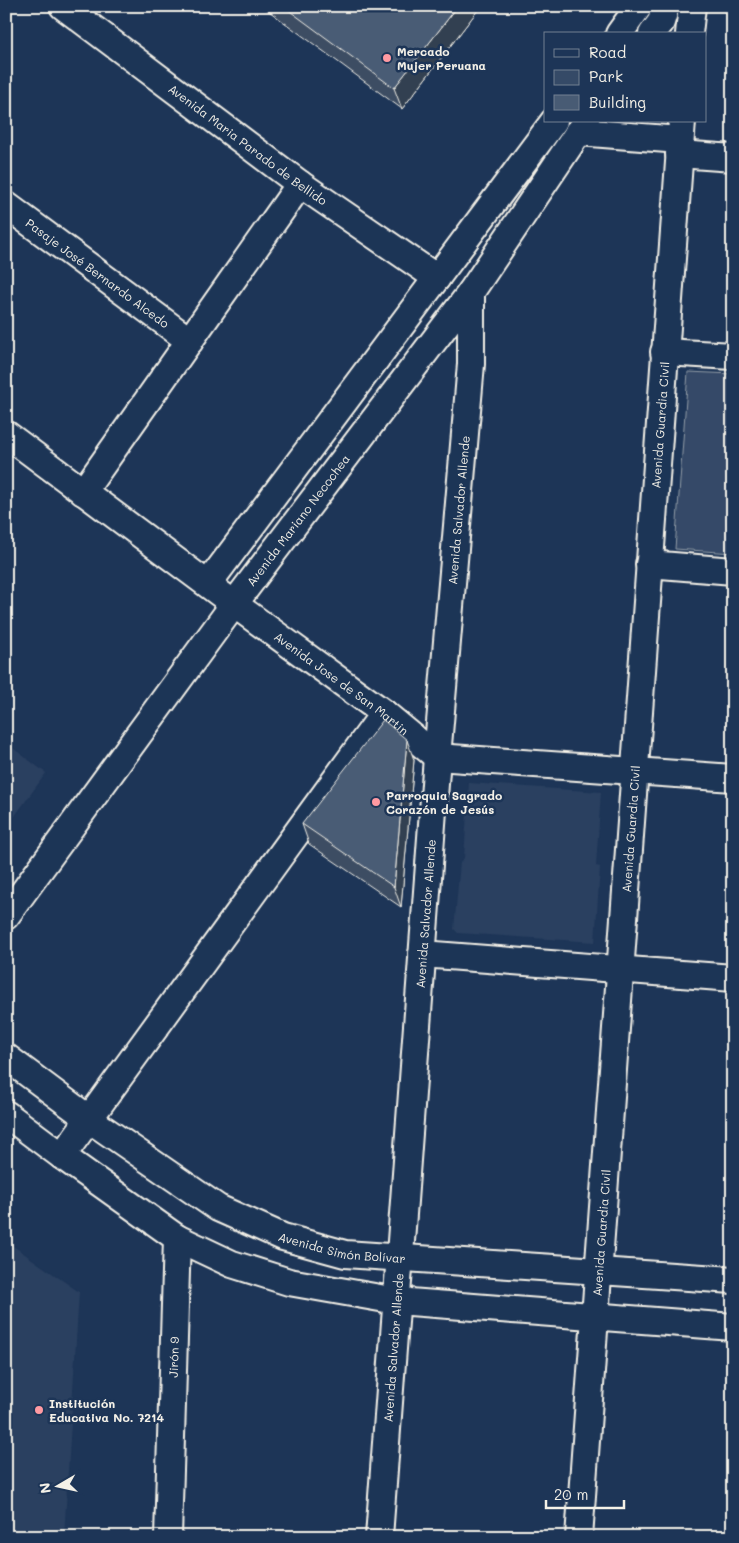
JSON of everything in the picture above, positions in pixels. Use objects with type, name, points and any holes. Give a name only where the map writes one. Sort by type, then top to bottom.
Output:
[{"type":"street","name":"Avenida Maria Parado de Bellido","points":[[63,6],[300,184],[437,278]]},
{"type":"street","points":[[620,32],[640,6]]},
{"type":"street","points":[[653,32],[660,22],[666,6]]},
{"type":"street","points":[[690,32],[692,6]]},
{"type":"street","points":[[208,584],[553,122]]},
{"type":"street","points":[[582,127],[680,138],[733,158]]},
{"type":"street","name":"Avenida Mariano Necochea","points":[[6,916],[234,604],[471,292],[582,127]]},
{"type":"street","name":"Avenida Guardia Civil","points":[[579,1537],[680,138]]},
{"type":"street","points":[[83,492],[300,184]]},
{"type":"street","name":"Pasaje José Bernardo Alcedo","points":[[6,205],[190,341]]},
{"type":"street","name":"Avenida Salvador Allende","points":[[379,1537],[437,757],[471,364],[471,292]]},
{"type":"street","points":[[664,352],[733,356]]},
{"type":"street","name":"Avenida Jose de San Martin","points":[[6,434],[384,713],[437,757]]},
{"type":"street","points":[[649,564],[733,571]]},
{"type":"street","points":[[62,1156],[384,713]]},
{"type":"street","points":[[437,757],[733,778]]},
{"type":"street","points":[[422,954],[733,978]]},
{"type":"street","name":"Avenida Simón Bolívar","points":[[6,1057],[89,1119],[218,1208],[283,1237],[345,1254],[733,1280]]},
{"type":"street","points":[[6,1114],[178,1238],[232,1264],[289,1282],[397,1301],[733,1327]]},
{"type":"street","name":"Jirón 9","points":[[168,1537],[178,1238]]},
{"type":"shaded area","points":[[6,743],[46,773],[6,828]]},
{"type":"shaded area","points":[[469,783],[601,792],[596,866],[600,867],[595,942],[458,933],[454,929],[460,863],[464,858]]},
{"type":"shaded area","name":"Institución Educativa No. 7214","points":[[6,1241],[79,1292],[64,1537],[19,1537],[6,1528]]},
{"type":"green space","points":[[688,372],[733,374],[733,553],[675,549]]},
{"type":"building","name":"Mercado Mujer Peruana","points":[[283,6],[458,6],[394,88]]},
{"type":"building","name":"Parroquia Sagrado Corazón de Jesús","points":[[383,720],[407,740],[394,887],[302,824]]},
{"type":"place","name":"Mercado Mujer Peruana","points":[[387,58]]},
{"type":"place","name":"Parroquia Sagrado Corazón de Jesús","points":[[376,802]]},
{"type":"place","name":"Institución Educativa No. 7214","points":[[39,1410]]}]
